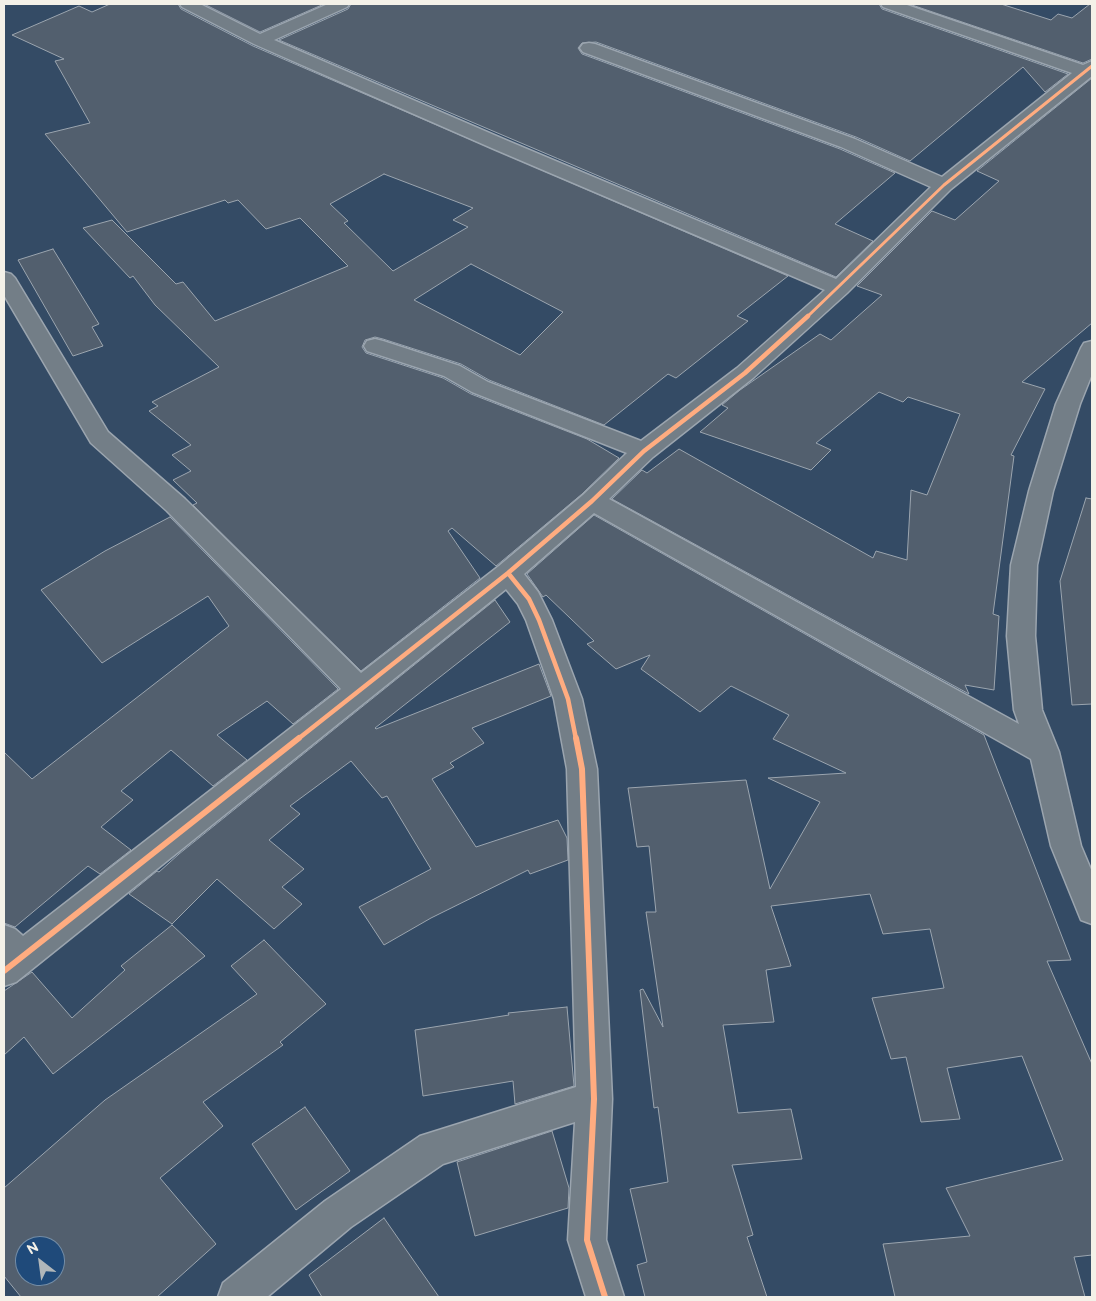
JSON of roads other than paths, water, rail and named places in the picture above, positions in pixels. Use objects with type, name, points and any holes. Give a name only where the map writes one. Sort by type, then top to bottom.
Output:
[{"type":"street","points":[[188,4],[260,40],[501,146],[839,288]]},
{"type":"street","points":[[260,40],[341,4]]},
{"type":"street","points":[[889,4],[1089,69]]},
{"type":"street","points":[[589,48],[848,144],[944,185]]},
{"type":"street","points":[[10,955],[360,690],[508,573],[592,501],[644,450],[746,373],[839,288],[944,185],[1089,69]]},
{"type":"street","points":[[4,278],[98,437],[176,505],[360,690]]},
{"type":"street","points":[[376,346],[452,371],[480,387],[644,450]]},
{"type":"street","points":[[1092,348],[1068,404],[1041,491],[1024,565],[1021,636],[1028,710],[1044,752],[1066,846],[1092,910]]},
{"type":"street","points":[[592,501],[1044,752]]},
{"type":"street","points":[[508,573],[529,599],[568,699],[582,769],[594,1099],[587,1240],[605,1297]]},
{"type":"street","points":[[237,1297],[338,1214],[433,1148],[594,1099]]}]
